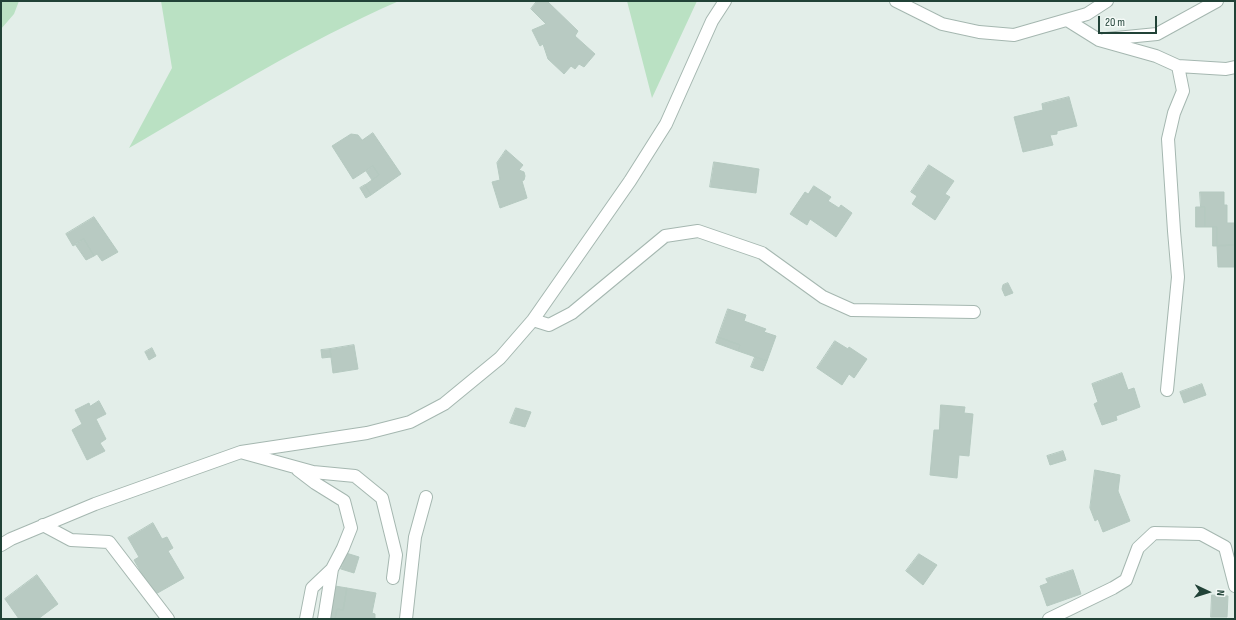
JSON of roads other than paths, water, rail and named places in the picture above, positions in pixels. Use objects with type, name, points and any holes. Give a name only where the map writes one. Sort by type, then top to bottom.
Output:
[{"type":"street","points":[[1,545],[11,539],[94,504],[241,452],[367,432],[410,422],[444,404],[500,358],[533,320],[630,181],[666,124],[712,21],[725,1]]},
{"type":"street","points":[[896,1],[942,24],[979,32],[1014,35],[1087,14],[1107,1]]},
{"type":"street","points":[[1098,40],[1157,34],[1217,1]]},
{"type":"street","points":[[1067,20],[1098,40],[1156,56],[1178,66],[1226,69],[1235,67]]},
{"type":"street","points":[[1167,390],[1178,277],[1168,139],[1174,113],[1183,91],[1178,66]]},
{"type":"street","points":[[533,320],[549,325],[572,313],[665,236],[698,231],[762,253],[823,298],[852,310],[974,312]]},
{"type":"street","points":[[241,452],[313,472],[355,476],[382,498],[396,555],[393,578]]},
{"type":"street","points":[[293,467],[315,483],[344,500],[351,528],[344,548],[332,569],[312,588],[306,619]]},
{"type":"street","points":[[406,619],[415,537],[426,497]]},
{"type":"street","points":[[44,525],[70,540],[109,542],[168,619]]},
{"type":"street","points":[[1049,619],[1113,588],[1126,580],[1138,548],[1154,533],[1201,534],[1225,547],[1235,586]]},
{"type":"street","points":[[324,619],[332,569]]}]
